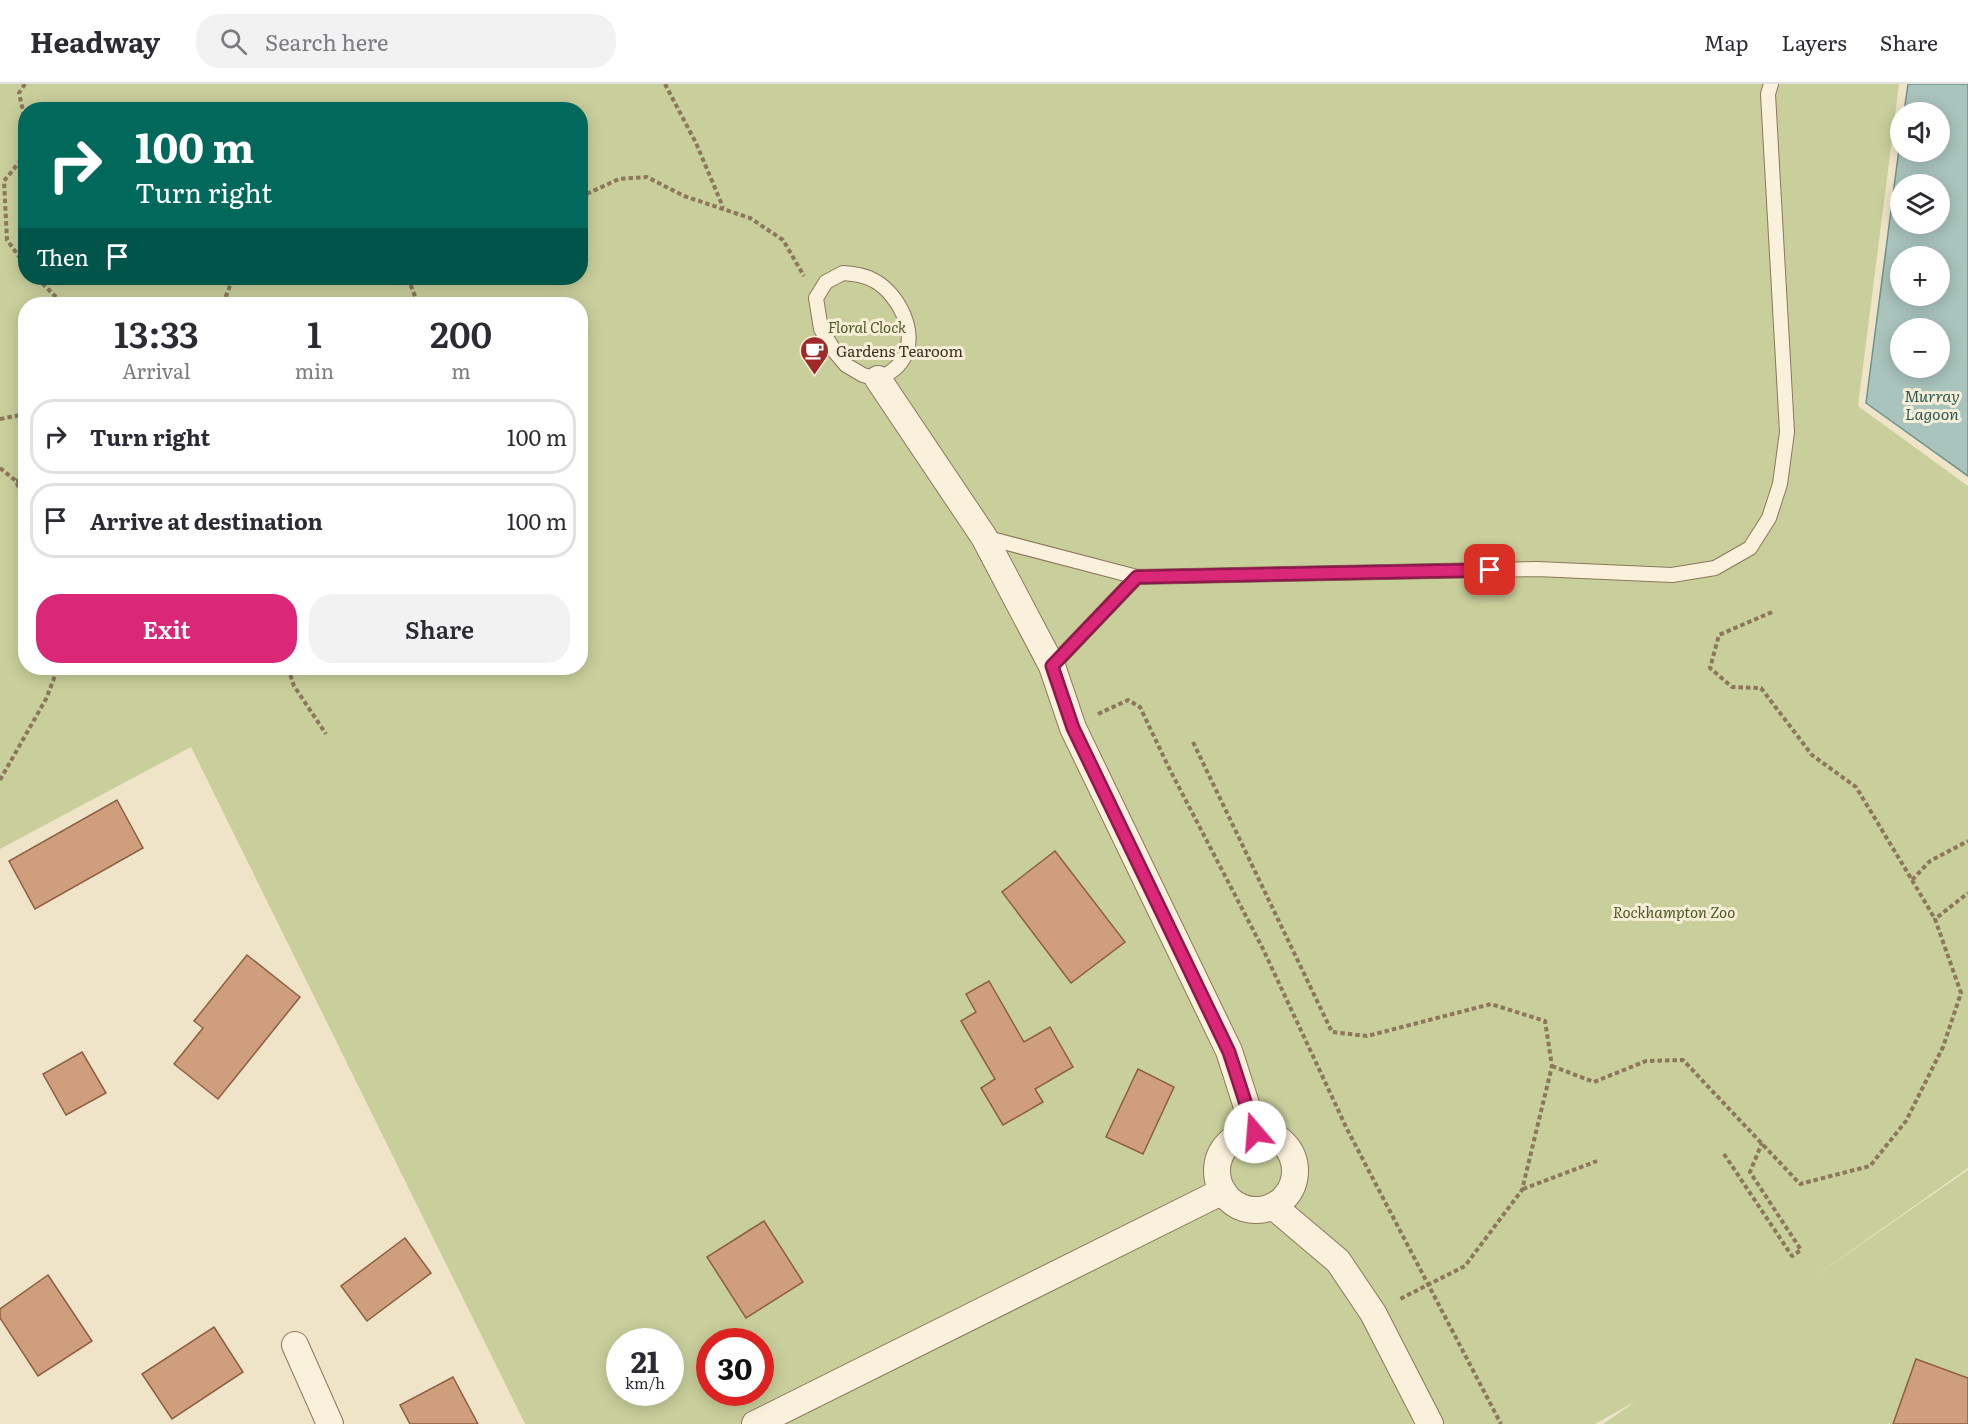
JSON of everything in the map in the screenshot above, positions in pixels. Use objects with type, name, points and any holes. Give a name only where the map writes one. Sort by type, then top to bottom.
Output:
[{"type":"street","points":[[878,379],[984,537],[1052,666],[1073,728],[1229,1052],[1255,1132]]},
{"type":"street","points":[[1255,1132],[1268,1134],[1280,1140],[1289,1149],[1294,1161],[1295,1175],[1292,1188],[1284,1199],[1274,1206],[1251,1210],[1239,1206],[1223,1191],[1218,1172],[1222,1153],[1230,1142],[1255,1132]]},
{"type":"street","points":[[755,1424],[1223,1191]]},
{"type":"street","points":[[1274,1206],[1338,1261],[1373,1313],[1430,1424]]},
{"type":"street","points":[[296,1345],[330,1424]]},
{"type":"lane","points":[[984,537],[1137,577],[1537,569],[1672,576],[1715,568],[1750,548],[1770,518],[1780,484],[1787,432],[1767,88]]},
{"type":"lane","points":[[843,273],[861,275],[876,281],[890,294],[901,309],[909,340],[904,357],[892,372],[878,379],[863,375],[846,365],[821,329],[816,298],[826,282],[843,273]]},
{"type":"lane","points":[[1052,666],[1137,577]]},
{"type":"path","points":[[21,102],[19,93],[25,84]]},
{"type":"path","points":[[665,84],[696,143],[724,208]]},
{"type":"path","points":[[18,164],[4,181],[7,240],[18,255]]},
{"type":"path","points":[[588,193],[619,178],[647,177],[684,196],[750,218],[783,240],[816,298]]},
{"type":"path","points":[[44,285],[56,297]]},
{"type":"path","points":[[0,419],[18,416]]},
{"type":"path","points":[[0,468],[16,481],[18,486]]},
{"type":"path","points":[[1552,1065],[1594,1082],[1646,1061],[1683,1060],[1800,1184],[1870,1166],[1906,1121],[1943,1047],[1960,993],[1935,919],[1856,787],[1812,755],[1761,688],[1732,687],[1710,668],[1719,635],[1772,612]]},
{"type":"path","points":[[0,780],[46,699],[55,675]]},
{"type":"path","points":[[290,675],[294,686],[326,734]]},
{"type":"path","points":[[1095,716],[1128,700],[1140,707],[1263,949],[1347,1129],[1501,1424]]},
{"type":"path","points":[[1193,742],[1332,1032],[1367,1036],[1491,1004],[1545,1021],[1552,1065],[1522,1190],[1465,1266],[1373,1313]]},
{"type":"path","points":[[1912,880],[1930,861],[1968,841]]},
{"type":"path","points":[[1935,919],[1968,893]]},
{"type":"path","points":[[1724,1154],[1792,1256],[1801,1250],[1750,1172],[1762,1143]]},
{"type":"path","points":[[1522,1190],[1597,1161]]},
{"type":"green space","points":[[0,84],[1899,84],[1897,102],[1890,102],[1890,155],[1858,406],[1968,486],[1968,1168],[1808,1281],[1968,1170],[1968,1424],[1603,1424],[1636,1401],[1595,1424],[525,1424],[191,747],[0,849]]},
{"type":"water","name":"Murray Lagoon","points":[[1908,84],[1968,84],[1968,476],[1866,403],[1890,218],[1890,234],[1950,234],[1950,174],[1896,174],[1897,162],[1950,162],[1950,102],[1905,102]]},
{"type":"building","points":[[117,800],[143,848],[35,909],[9,861]]},
{"type":"building","points":[[1055,851],[1125,942],[1071,983],[1002,892]]},
{"type":"building","points":[[247,955],[300,997],[218,1099],[174,1064],[203,1028],[194,1021]]},
{"type":"building","points":[[989,981],[1024,1042],[1050,1027],[1073,1067],[1035,1089],[1043,1102],[1003,1125],[981,1088],[995,1079],[961,1021],[976,1012],[966,994]]},
{"type":"building","points":[[82,1052],[106,1093],[66,1115],[43,1074]]},
{"type":"building","points":[[1138,1069],[1174,1087],[1143,1154],[1106,1137]]},
{"type":"building","points":[[764,1221],[803,1282],[746,1318],[707,1257]]},
{"type":"building","points":[[405,1238],[431,1273],[367,1321],[341,1286]]},
{"type":"building","points":[[48,1275],[92,1341],[38,1376],[0,1318],[0,1309]]},
{"type":"building","points":[[214,1327],[243,1372],[172,1419],[142,1374]]},
{"type":"building","points":[[1916,1359],[1968,1378],[1968,1424],[1893,1424]]},
{"type":"building","points":[[453,1377],[478,1424],[410,1424],[400,1405]]},
{"type":"place","name":"Gardens Tearoom","points":[[815,376]]},
{"type":"route","points":[[1255,1132],[1229,1052],[1073,728],[1052,666],[1137,577],[1490,570]]},
{"type":"park label","name":"Floral Clock","points":[[867,326]]},
{"type":"park label","name":"Rockhampton Zoo","points":[[1674,911]]}]
